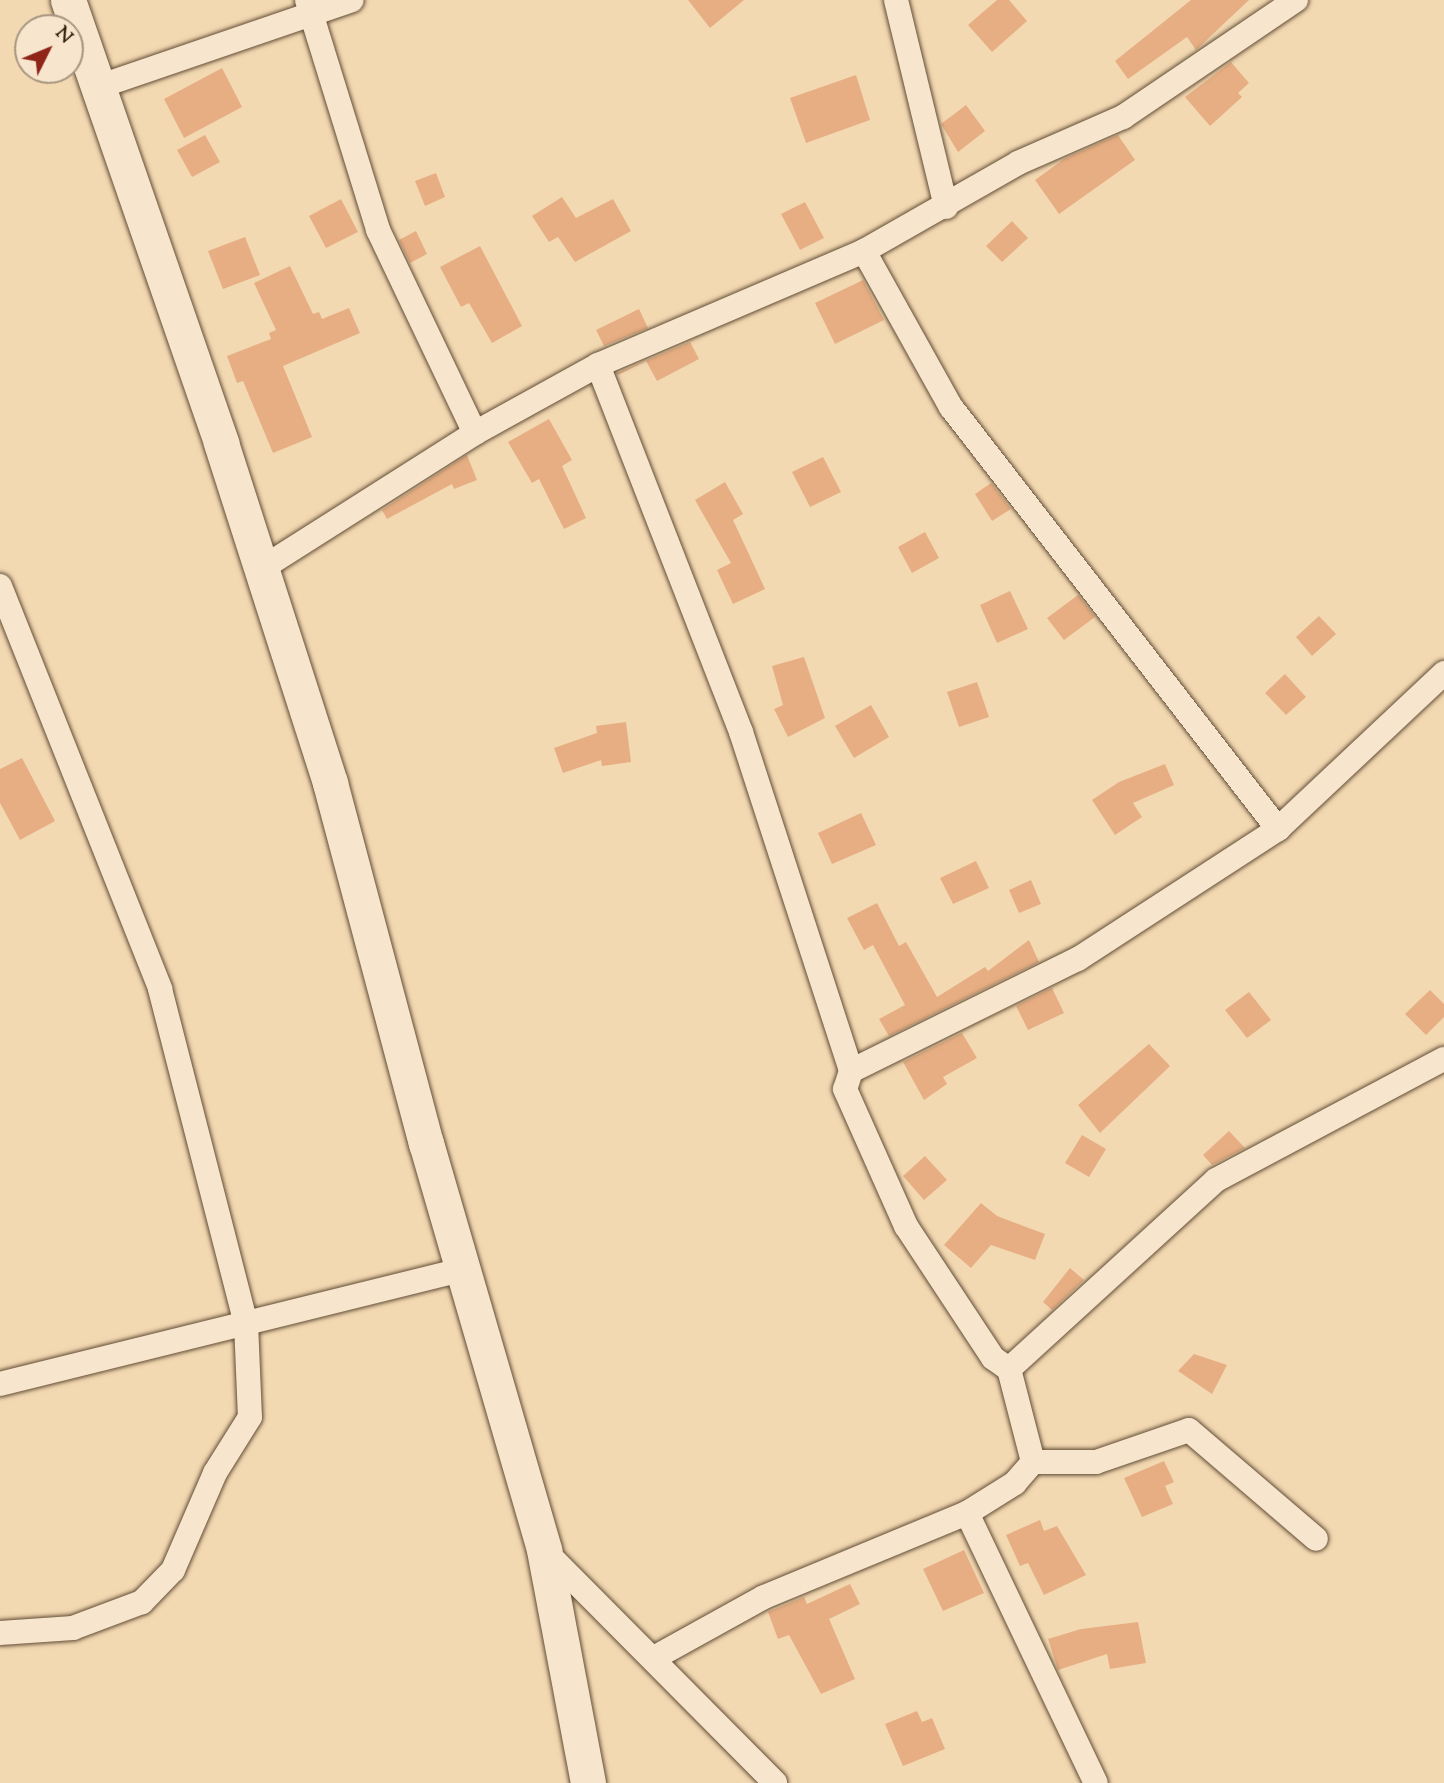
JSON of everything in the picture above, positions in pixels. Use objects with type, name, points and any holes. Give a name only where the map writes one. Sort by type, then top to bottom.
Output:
[{"type":"main road","points":[[68,0],[261,569],[330,783],[544,1550],[588,1783]]},
{"type":"street","points":[[98,87],[311,7],[352,0]]},
{"type":"street","points":[[896,0],[946,207]]},
{"type":"street","points":[[261,569],[475,433],[598,365],[864,251],[946,207],[1018,163],[1122,117],[1296,0]]},
{"type":"street","points":[[311,7],[378,230],[475,433]]},
{"type":"street","points":[[864,251],[951,407],[1278,830]]},
{"type":"street","points":[[598,365],[741,733],[851,1071],[845,1089],[906,1226],[993,1358],[1009,1369],[1034,1462]]},
{"type":"street","points":[[0,586],[160,989],[246,1324],[250,1417],[215,1473],[173,1570],[142,1602],[73,1628],[0,1633]]},
{"type":"street","points":[[851,1071],[1078,959],[1278,830],[1444,673]]},
{"type":"street","points":[[1009,1369],[1216,1180],[1444,1059]]},
{"type":"street","points":[[0,1384],[464,1269]]},
{"type":"street","points":[[654,1658],[764,1597],[967,1513],[1015,1483],[1034,1462],[1096,1462],[1189,1430],[1316,1539]]},
{"type":"street","points":[[967,1513],[1097,1783]]},
{"type":"street","points":[[544,1550],[775,1783]]},
{"type":"building","points":[[688,0],[744,0],[710,28]]},
{"type":"building","points":[[997,0],[1009,0],[1027,21],[992,52],[968,25]]},
{"type":"building","points":[[1191,0],[1249,0],[1196,50],[1187,37],[1128,79],[1115,61]]},
{"type":"building","points":[[1231,62],[1249,83],[1238,93],[1242,97],[1210,126],[1185,97]]},
{"type":"building","points":[[222,68],[242,107],[184,138],[164,99]]},
{"type":"building","points":[[856,75],[870,120],[806,143],[790,98]]},
{"type":"building","points":[[966,105],[985,131],[958,152],[941,124]]},
{"type":"building","points":[[205,135],[220,162],[192,177],[177,150]]},
{"type":"building","points":[[1118,135],[1135,160],[1059,214],[1035,180],[1064,159]]},
{"type":"building","points":[[436,173],[445,197],[425,206],[415,181]]},
{"type":"building","points":[[562,197],[576,218],[613,199],[631,231],[575,262],[558,237],[549,242],[532,216]]},
{"type":"building","points":[[341,199],[358,232],[326,248],[309,216]]},
{"type":"building","points":[[805,202],[824,238],[800,250],[781,214]]},
{"type":"building","points":[[1012,221],[1028,238],[1002,262],[986,246]]},
{"type":"building","points":[[416,231],[427,254],[410,263],[399,240]]},
{"type":"building","points":[[245,237],[260,275],[223,289],[208,251]]},
{"type":"building","points":[[480,246],[522,326],[492,343],[469,303],[461,307],[440,267]]},
{"type":"building","points":[[290,266],[313,314],[319,312],[322,319],[349,308],[360,333],[283,366],[312,437],[273,453],[243,381],[237,383],[227,356],[271,339],[269,333],[276,330],[254,283]]},
{"type":"building","points":[[863,280],[884,320],[835,344],[815,303]]},
{"type":"building","points":[[639,309],[648,328],[604,346],[596,330]]},
{"type":"building","points":[[690,342],[699,359],[657,381],[646,361],[618,375],[617,373]]},
{"type":"building","points":[[549,419],[572,460],[562,466],[586,518],[564,529],[539,479],[532,483],[508,442]]},
{"type":"building","points":[[467,455],[477,480],[454,489],[452,484],[387,519],[382,510]]},
{"type":"building","points":[[823,457],[841,492],[810,507],[792,472]]},
{"type":"building","points":[[725,482],[743,514],[733,520],[765,589],[733,604],[717,570],[731,563],[695,500]]},
{"type":"building","points":[[991,483],[1011,509],[992,521],[975,494]]},
{"type":"building","points":[[925,532],[939,558],[912,573],[898,547]]},
{"type":"building","points":[[1010,591],[1028,629],[997,643],[980,605]]},
{"type":"building","points":[[1078,595],[1095,617],[1064,640],[1047,618]]},
{"type":"building","points":[[1319,616],[1336,634],[1312,656],[1296,637]]},
{"type":"building","points":[[804,657],[825,718],[788,737],[774,709],[783,705],[772,666]]},
{"type":"building","points":[[1285,674],[1306,697],[1286,715],[1265,693]]},
{"type":"building","points":[[977,682],[989,717],[959,727],[947,692]]},
{"type":"building","points":[[871,705],[889,737],[854,758],[835,726]]},
{"type":"building","points":[[626,722],[631,762],[602,766],[601,760],[563,773],[554,748],[597,733],[596,726]]},
{"type":"building","points":[[22,758],[55,821],[20,840],[0,803],[0,769]]},
{"type":"building","points":[[1165,764],[1174,785],[1133,803],[1142,817],[1115,835],[1092,800],[1119,782]]},
{"type":"building","points":[[861,813],[876,845],[832,864],[818,833]]},
{"type":"building","points":[[976,861],[989,888],[953,904],[940,878]]},
{"type":"building","points":[[1031,880],[1041,904],[1019,913],[1009,890]]},
{"type":"building","points":[[877,903],[899,946],[906,942],[937,997],[985,967],[988,971],[1029,940],[1039,962],[889,1036],[879,1019],[905,1005],[873,945],[864,950],[847,918]]},
{"type":"building","points":[[1052,988],[1064,1013],[1028,1030],[1016,1006]]},
{"type":"building","points":[[1430,990],[1444,1004],[1444,1017],[1426,1035],[1405,1014]]},
{"type":"building","points":[[1249,992],[1271,1020],[1247,1038],[1225,1010]]},
{"type":"building","points":[[962,1033],[977,1058],[943,1077],[947,1084],[924,1100],[903,1062]]},
{"type":"building","points":[[1149,1044],[1170,1066],[1100,1133],[1078,1105]]},
{"type":"building","points":[[1229,1131],[1245,1148],[1212,1165],[1203,1155]]},
{"type":"building","points":[[1082,1135],[1106,1149],[1089,1177],[1065,1163]]},
{"type":"building","points":[[925,1156],[947,1180],[924,1200],[903,1176]]},
{"type":"building","points":[[981,1203],[997,1216],[1045,1234],[1035,1260],[991,1245],[971,1268],[944,1245]]},
{"type":"building","points":[[1070,1268],[1084,1280],[1052,1310],[1043,1302]]},
{"type":"building","points":[[1194,1354],[1227,1365],[1212,1394],[1178,1371]]},
{"type":"building","points":[[1164,1461],[1174,1482],[1165,1486],[1173,1504],[1142,1517],[1124,1478]]},
{"type":"building","points":[[1040,1520],[1044,1531],[1057,1526],[1086,1575],[1044,1595],[1028,1563],[1020,1566],[1006,1535]]},
{"type":"building","points":[[964,1550],[984,1593],[943,1611],[923,1569]]},
{"type":"building","points":[[850,1584],[860,1604],[829,1619],[855,1679],[821,1694],[789,1635],[778,1639],[768,1612],[804,1597],[807,1604]]},
{"type":"building","points":[[1138,1622],[1146,1663],[1110,1669],[1107,1654],[1058,1670],[1048,1639],[1081,1629]]},
{"type":"building","points":[[917,1711],[922,1722],[932,1718],[945,1749],[903,1766],[885,1724]]}]
